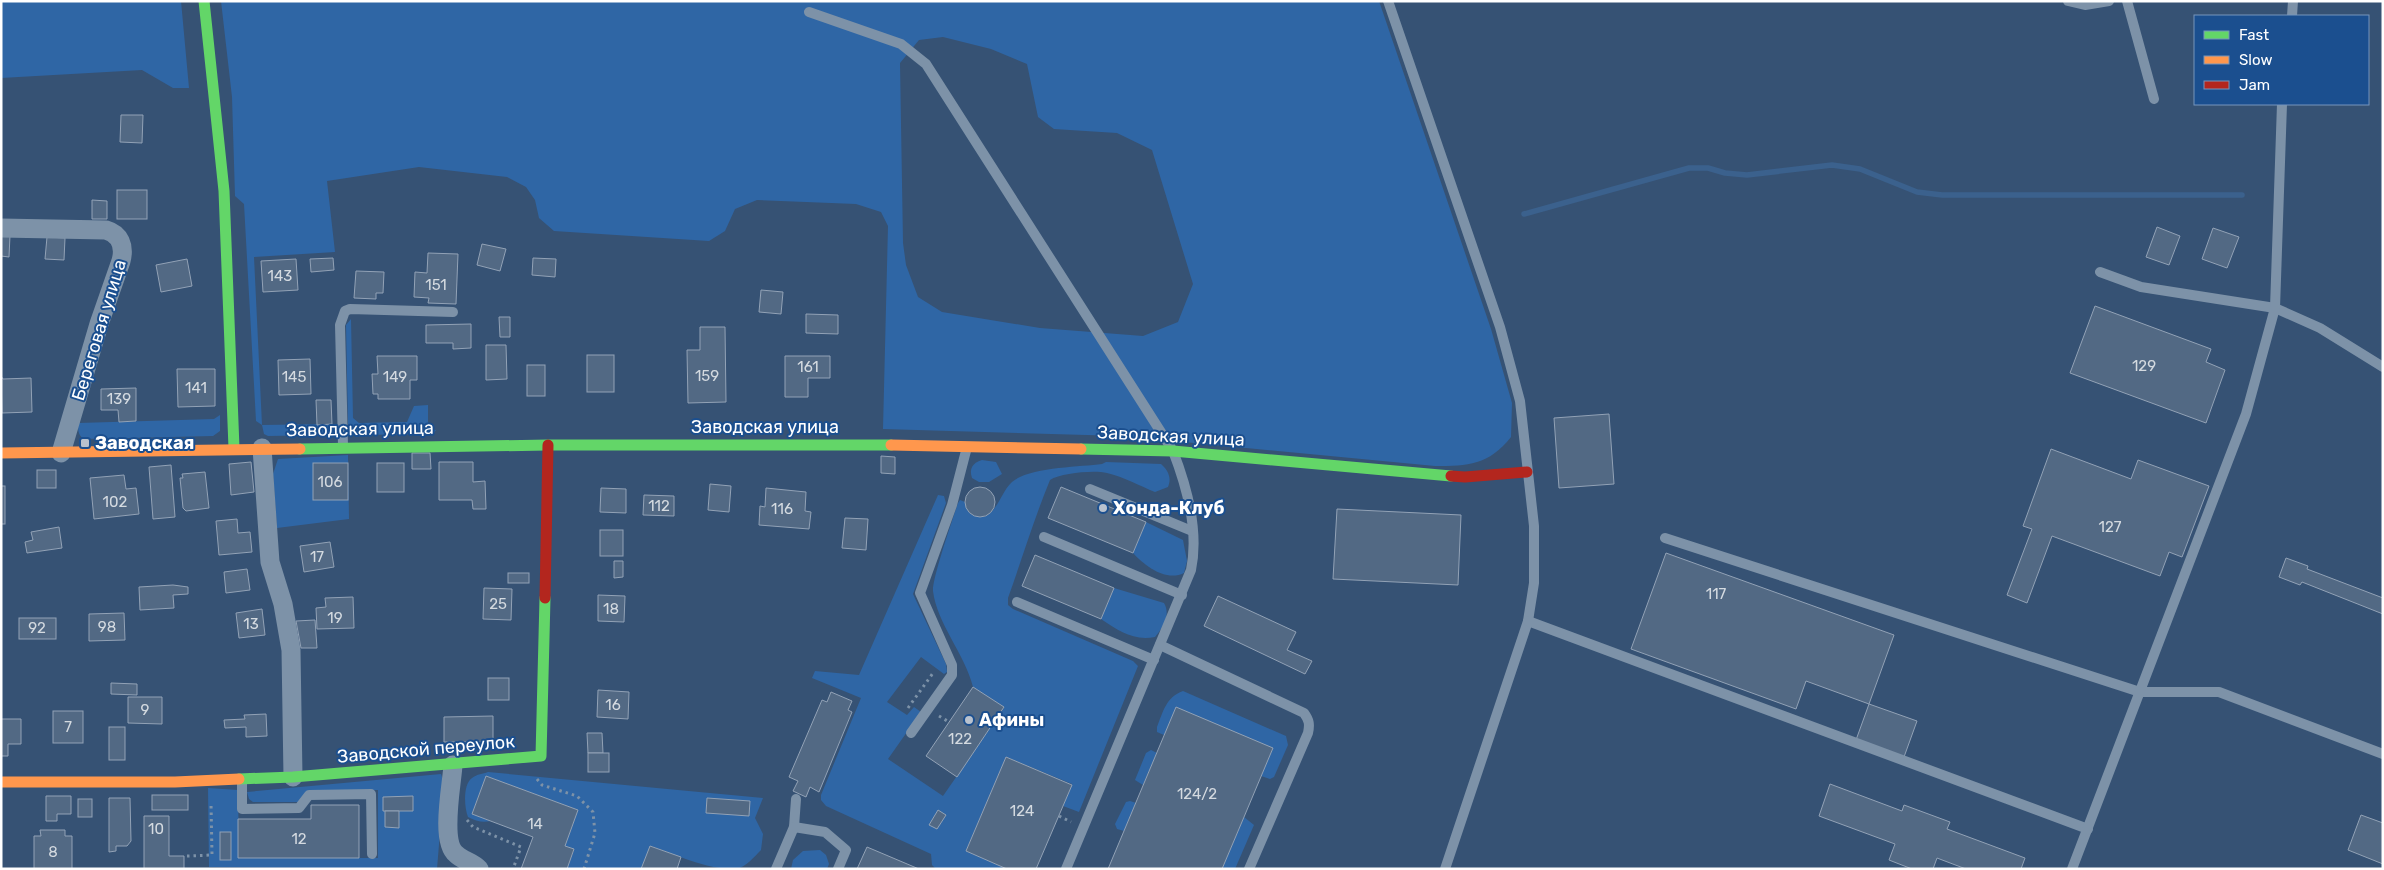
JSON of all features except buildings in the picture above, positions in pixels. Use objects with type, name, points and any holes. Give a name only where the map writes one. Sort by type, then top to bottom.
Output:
[{"type":"street","points":[[204,1],[224,191],[234,448]]},
{"type":"street","name":"Береговая улица","points":[[1,228],[106,230],[112,232],[121,241],[121,261],[99,324],[61,453]]},
{"type":"street","name":"Заводская улица","points":[[1,453],[234,448],[548,445],[967,446],[1173,451],[1465,477],[1527,472]]},
{"type":"street","name":"Заводской переулок","points":[[1,782],[211,781],[454,765],[541,756],[548,445]]},
{"type":"street","points":[[262,448],[270,562],[283,604],[290,650],[293,777]]},
{"type":"street","points":[[454,765],[448,820],[449,841],[455,854],[480,869]]},
{"type":"lane","points":[[1388,1],[1500,327],[1520,401],[1534,526],[1534,583],[1528,621],[1444,869]]},
{"type":"lane","points":[[2068,1],[2086,5],[2109,1]]},
{"type":"lane","points":[[2126,1],[2154,99]]},
{"type":"lane","points":[[2292,15],[2293,1]]},
{"type":"lane","points":[[809,12],[900,44],[926,64],[1173,451],[1182,476],[1192,531],[1193,560],[1182,595],[1066,869]]},
{"type":"lane","points":[[2072,869],[2246,414],[2275,308],[2282,105]]},
{"type":"lane","points":[[2100,272],[2141,287],[2275,308],[2320,328],[2383,367]]},
{"type":"lane","points":[[343,447],[340,325],[345,311],[350,309],[453,312]]},
{"type":"lane","points":[[911,733],[952,675],[952,665],[920,593],[952,505],[967,446]]},
{"type":"lane","points":[[1090,489],[1192,531]]},
{"type":"lane","points":[[1044,536],[1182,595]]},
{"type":"lane","points":[[1666,538],[2140,692],[2219,692],[2383,754]]},
{"type":"lane","points":[[1017,602],[1154,660]]},
{"type":"lane","points":[[1528,621],[2088,828]]},
{"type":"lane","points":[[1160,645],[1304,713],[1310,724],[1308,733],[1249,869]]},
{"type":"lane","points":[[242,779],[242,809],[299,808],[310,795],[370,794],[372,854]]},
{"type":"lane","points":[[776,869],[794,828],[796,800]]},
{"type":"lane","points":[[794,828],[825,832],[846,850],[838,869]]},
{"type":"path","points":[[908,708],[933,673]]},
{"type":"path","points":[[522,759],[542,785],[577,796],[593,812],[596,833],[584,869]]},
{"type":"path","points":[[187,856],[212,855],[211,781]]},
{"type":"path","points":[[462,813],[473,827],[521,846],[513,869]]},
{"type":"path","points":[[1059,816],[1069,821]]},
{"type":"shaded area","points":[[1,1],[181,1],[189,88],[173,88],[142,70],[1,78]]},
{"type":"shaded area","points":[[221,1],[1379,1],[1491,329],[1512,403],[1511,437],[1494,453],[1477,462],[1435,466],[1122,436],[883,429],[888,226],[881,212],[856,204],[757,200],[735,209],[725,231],[709,241],[554,231],[539,218],[535,200],[526,187],[507,177],[419,167],[327,181],[335,252],[254,257],[262,425],[256,421],[244,204],[235,196],[232,97]],"holes":[[[943,37],[991,49],[1027,64],[1038,117],[1054,129],[1117,133],[1152,150],[1193,284],[1178,322],[1143,336],[1040,328],[942,312],[918,297],[906,265],[903,243],[900,63],[919,40]]]},
{"type":"shaded area","points":[[351,319],[353,418],[359,423],[407,422],[414,406],[428,405],[428,429],[436,430],[433,434],[357,435],[348,424],[346,325]]},
{"type":"shaded area","points":[[220,415],[220,431],[213,436],[84,439],[78,430],[78,423],[214,419]]},
{"type":"shaded area","points":[[332,424],[330,433],[326,435],[268,436],[264,434],[262,425]]},
{"type":"shaded area","points":[[348,455],[349,519],[277,528],[273,474],[278,459]]},
{"type":"shaded area","points":[[982,460],[996,462],[1002,474],[989,482],[979,482],[972,478],[972,467]]},
{"type":"shaded area","points":[[1106,462],[1161,464],[1169,474],[1168,487],[1155,492],[1120,477],[1101,472],[1069,474],[1050,480],[1008,598],[1008,605],[1013,609],[1133,661],[1138,666],[1079,812],[1063,806],[1072,784],[1006,757],[966,851],[1007,869],[936,869],[932,865],[931,854],[826,806],[821,800],[821,795],[861,698],[812,678],[815,671],[859,675],[938,495],[944,496],[946,503],[913,594],[946,664],[947,672],[944,674],[921,657],[887,702],[907,715],[914,707],[921,712],[888,759],[943,796],[1004,708],[973,687],[964,663],[940,615],[933,591],[943,548],[958,503],[960,500],[965,502],[970,513],[984,517],[993,510],[1008,486],[1020,477],[1030,473]]},
{"type":"shaded area","points":[[1146,522],[1183,540],[1187,561],[1184,573],[1170,576],[1163,574],[1144,563],[1133,553]]},
{"type":"shaded area","points":[[1114,588],[1164,603],[1167,612],[1166,617],[1161,630],[1155,637],[1140,638],[1126,634],[1101,619]]},
{"type":"shaded area","points":[[1183,691],[1286,736],[1288,745],[1274,777],[1270,779],[1261,776],[1273,748],[1164,735],[1157,732],[1163,711],[1169,701]]},
{"type":"shaded area","points":[[1151,750],[1157,753],[1143,785],[1135,780],[1146,753]]},
{"type":"shaded area","points":[[488,772],[763,798],[755,818],[763,834],[761,850],[753,859],[736,869],[703,865],[651,846],[641,869],[567,869],[574,850],[565,846],[578,810],[486,776],[472,814],[491,821],[482,822],[474,820],[468,817],[467,813],[465,796],[467,785],[474,777]]},
{"type":"shaded area","points":[[441,774],[444,783],[437,869],[209,867],[208,788],[238,790],[239,858],[378,858],[378,790],[309,790],[299,802],[253,802],[249,799],[247,792]]},
{"type":"shaded area","points":[[1126,802],[1136,803],[1124,831],[1117,829],[1115,824]]},
{"type":"shaded area","points":[[1244,817],[1254,825],[1235,869],[1222,869]]},
{"type":"shaded area","points":[[820,850],[826,855],[829,864],[827,869],[791,869],[793,860],[803,851]]},
{"type":"waterway","points":[[1524,214],[1689,168],[1708,168],[1725,173],[1747,175],[1832,165],[1860,169],[1917,192],[1942,195],[2242,195]]},
{"type":"traffic: fast","points":[[204,1],[224,191],[234,448]]},
{"type":"traffic: fast","points":[[300,449],[548,445],[891,445]]},
{"type":"traffic: fast","points":[[1081,449],[1173,451],[1451,476]]},
{"type":"traffic: fast","points":[[239,779],[293,777],[541,756],[545,598]]},
{"type":"traffic: slow","points":[[891,445],[1081,449]]},
{"type":"traffic: slow","points":[[1,453],[300,449]]},
{"type":"traffic: slow","points":[[1,782],[175,782],[239,779]]},
{"type":"traffic: jam","points":[[545,598],[548,445]]},
{"type":"traffic: jam","points":[[1451,476],[1465,477],[1527,472]]},
{"type":"place","name":"Заводская","points":[[85,443]]},
{"type":"place","name":"Хонда-Клуб","points":[[1103,508]]},
{"type":"place","name":"Афины","points":[[969,720]]}]
